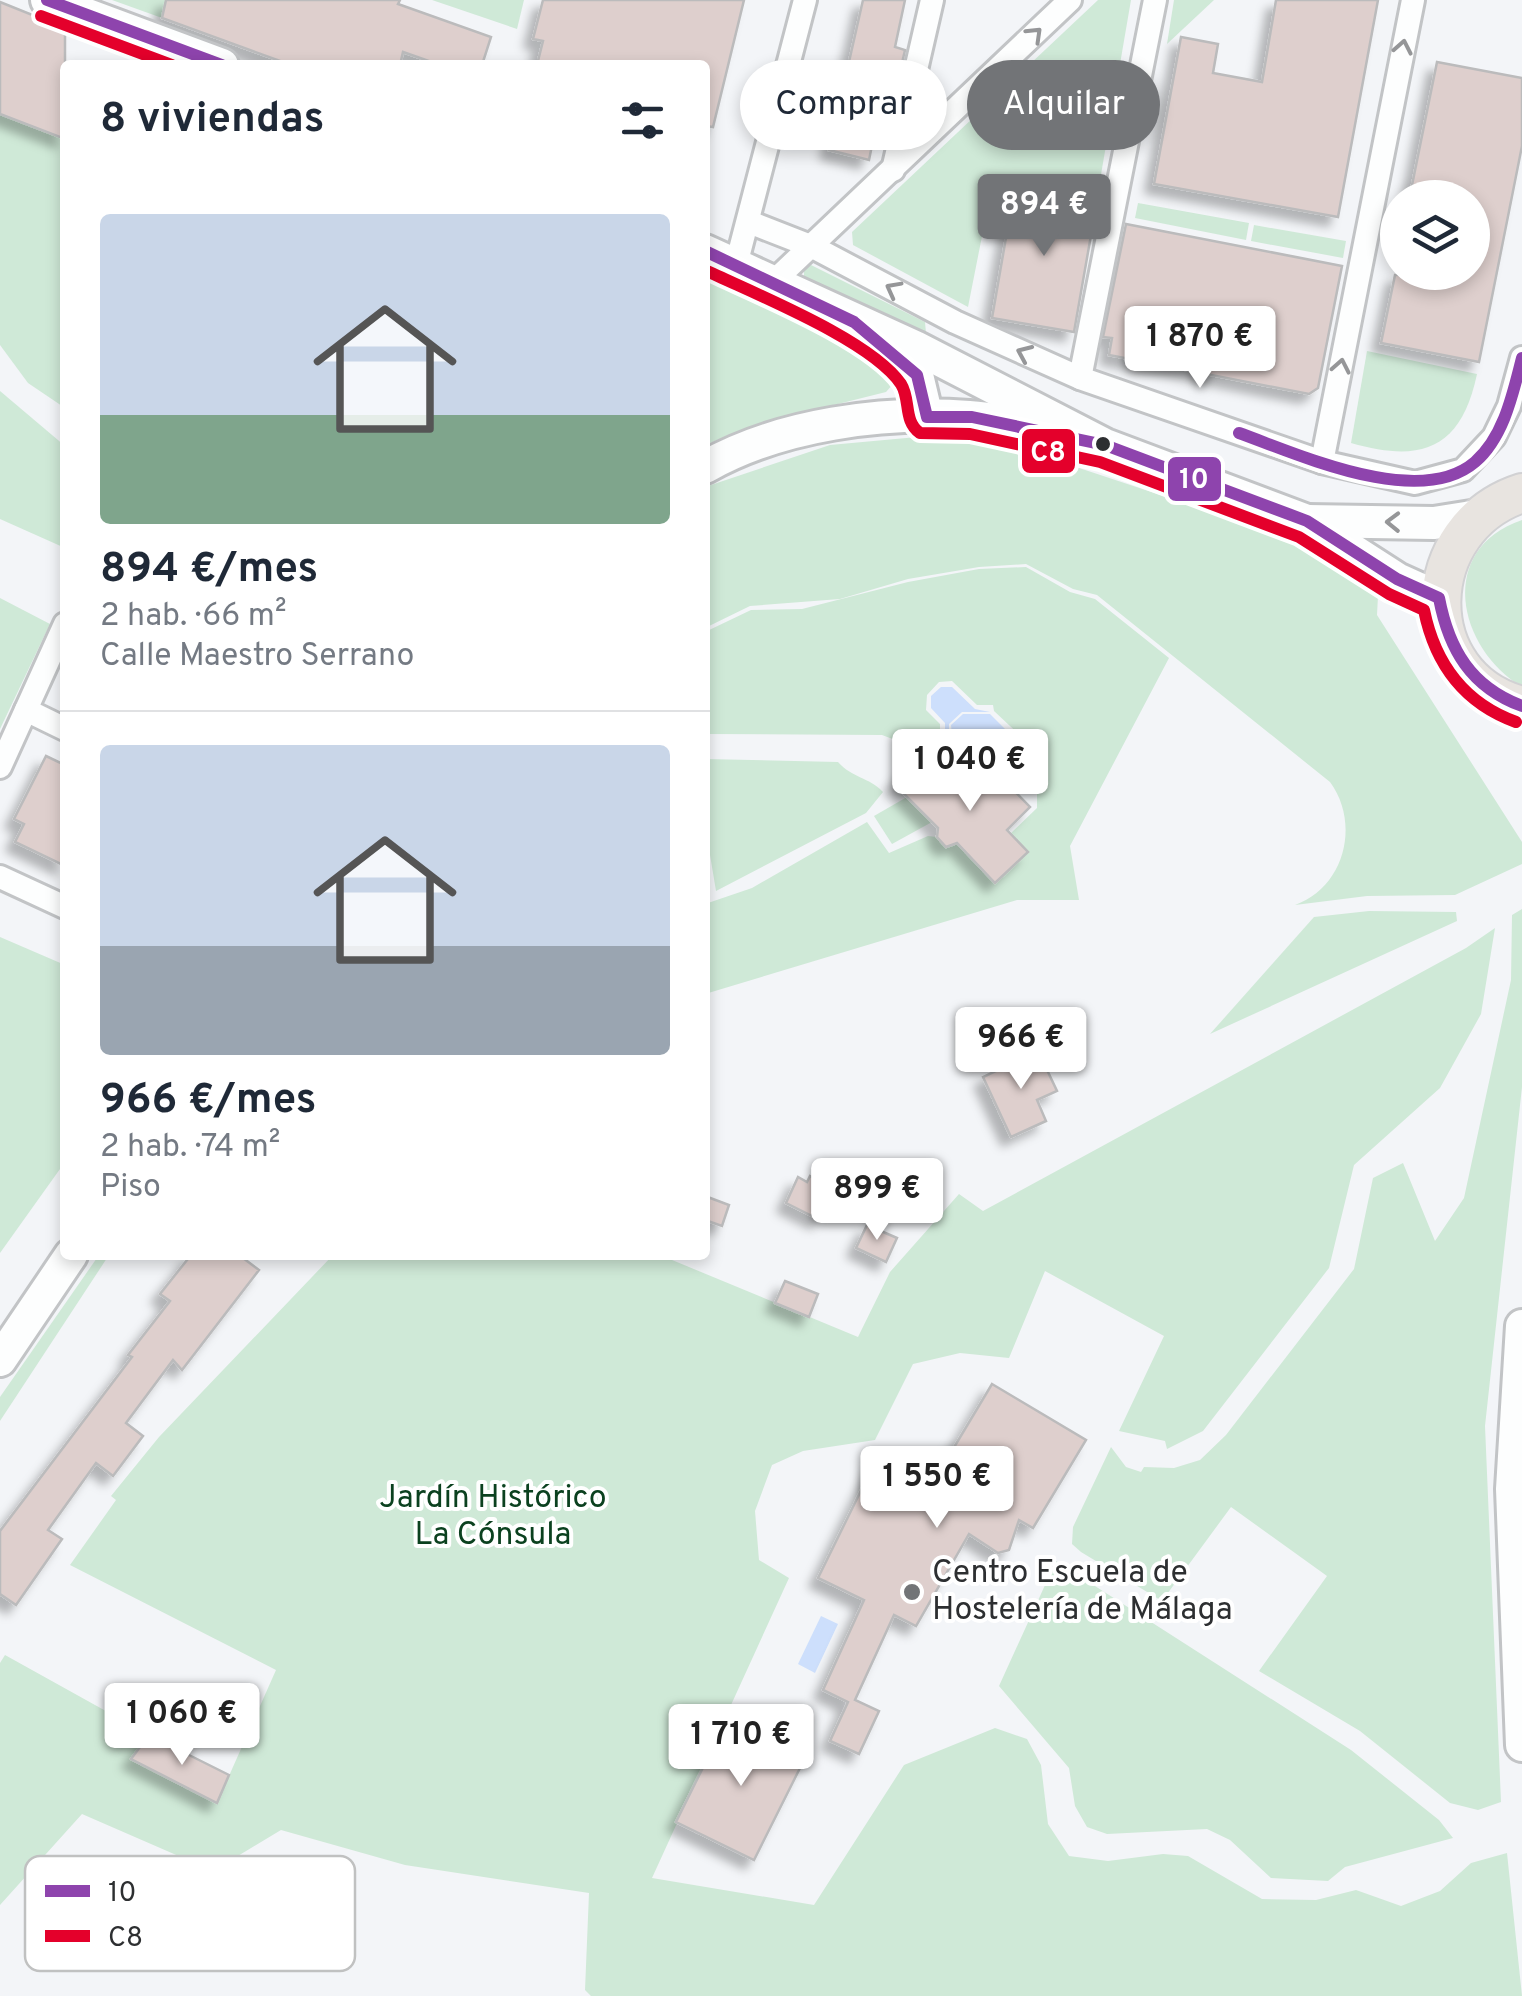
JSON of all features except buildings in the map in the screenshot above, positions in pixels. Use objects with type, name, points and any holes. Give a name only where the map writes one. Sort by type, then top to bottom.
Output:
[{"type":"main road","points":[[1520,709],[1485,689],[1460,664],[1444,633],[1440,598],[1458,538],[1478,516],[1522,493]]},
{"type":"street","points":[[47,0],[209,60]]},
{"type":"street","points":[[805,0],[749,222],[714,256],[915,347],[1105,445],[1308,521],[1397,579],[1440,598]]},
{"type":"street","points":[[894,170],[932,0]]},
{"type":"street","points":[[773,282],[1070,0]]},
{"type":"street","points":[[1080,378],[1154,0]]},
{"type":"street","points":[[1322,462],[1413,0]]},
{"type":"street","points":[[749,222],[813,247],[955,322],[1080,378],[1322,462],[1414,483],[1463,470],[1494,437],[1509,406],[1522,358]]},
{"type":"street","points":[[854,322],[916,376],[927,417]]},
{"type":"street","points":[[710,465],[798,432],[884,417],[972,417],[1105,445]]},
{"type":"street","points":[[1308,521],[1434,523],[1478,516]]},
{"type":"street","points":[[0,767],[60,635]]},
{"type":"street","points":[[26,710],[60,727]]},
{"type":"street","points":[[0,877],[60,905]]},
{"type":"street","points":[[0,1360],[69,1260]]},
{"type":"street","points":[[1521,1345],[1512,1489],[1522,1745]]},
{"type":"green space","points":[[112,0],[166,0],[162,18]]},
{"type":"green space","points":[[432,0],[524,0],[517,29]]},
{"type":"green space","points":[[1098,0],[1131,0],[1121,60],[1034,60]]},
{"type":"green space","points":[[1174,0],[1214,0],[1167,44]]},
{"type":"green space","points":[[0,114],[60,137],[60,405],[28,383],[0,345]]},
{"type":"green space","points":[[967,124],[967,150],[1105,150],[1098,192],[1025,179],[1016,186],[1009,219],[986,216],[968,307],[853,245],[852,232],[939,150],[947,150],[947,142]]},
{"type":"green space","points":[[1138,203],[1249,223],[1246,240],[1135,218]]},
{"type":"green space","points":[[1254,225],[1346,241],[1343,258],[1251,241]]},
{"type":"green space","points":[[811,265],[925,322],[926,333],[923,336],[804,281],[804,270]]},
{"type":"green space","points":[[716,278],[760,293],[816,318],[865,349],[894,383],[886,392],[754,425],[710,443],[710,280]]},
{"type":"green space","points":[[1367,351],[1477,374],[1470,400],[1449,435],[1417,450],[1376,449],[1351,443]]},
{"type":"green space","points":[[0,391],[60,442],[60,546],[0,519]]},
{"type":"green space","points":[[928,436],[1037,454],[1278,534],[1378,596],[1377,615],[1522,842],[1522,864],[1455,895],[1367,896],[1295,905],[1326,885],[1342,853],[1344,817],[1330,782],[1097,595],[1073,589],[1026,564],[908,579],[840,599],[750,606],[710,626],[710,485],[830,445]]},
{"type":"green space","points":[[1522,520],[1522,687],[1482,649],[1465,600],[1467,575],[1477,553],[1495,534]]},
{"type":"green space","points":[[1026,567],[1070,592],[1095,599],[1169,658],[1070,846],[1079,900],[1017,900],[710,992],[710,902],[752,888],[867,822],[889,853],[928,836],[937,837],[946,847],[961,842],[995,883],[1027,852],[1010,834],[1037,808],[1037,787],[1017,767],[1026,757],[1025,740],[994,711],[993,705],[977,705],[952,681],[939,682],[927,695],[926,710],[940,724],[940,743],[959,746],[958,763],[934,761],[925,751],[914,763],[903,743],[882,735],[710,734],[710,630],[751,610],[802,609],[979,569]]},
{"type":"green space","points":[[0,598],[50,624],[0,729]]},
{"type":"green space","points":[[710,759],[838,762],[883,792],[866,813],[716,891],[710,855]]},
{"type":"green space","points":[[907,797],[932,822],[892,844],[874,816]]},
{"type":"green space","points":[[1522,909],[1522,1087],[1485,1426],[1501,1802],[1478,1810],[1450,1803],[1360,1731],[1259,1671],[1327,1576],[1231,1507],[1162,1601],[1072,1544],[1073,1527],[1111,1447],[1126,1467],[1141,1472],[1144,1467],[1174,1468],[1200,1460],[1226,1435],[1354,1269],[1373,1178],[1403,1163],[1435,1241],[1464,1198],[1511,980],[1512,915]]},
{"type":"green space","points":[[1369,911],[1456,912],[1457,921],[1210,1034],[1314,917]]},
{"type":"green space","name":"Jardín Histórico La Cónsula","points":[[1495,928],[1481,1014],[1440,1088],[1354,1165],[1329,1268],[1203,1431],[1167,1449],[1165,1441],[1119,1431],[1164,1336],[1045,1271],[1009,1358],[960,1353],[913,1364],[875,1440],[803,1451],[772,1465],[755,1511],[759,1560],[789,1578],[652,1878],[814,1905],[904,1765],[995,1728],[1027,1739],[1041,1765],[1048,1824],[1069,1856],[1108,1861],[1163,1854],[1188,1856],[1262,1899],[1316,1900],[1356,1890],[1401,1906],[1440,1891],[1471,1863],[1507,1853],[1522,1996],[591,1996],[585,1990],[589,1893],[405,1865],[281,1830],[238,1856],[179,1856],[82,1814],[44,1856],[25,1856],[25,1877],[0,1905],[0,1663],[5,1655],[149,1735],[131,1760],[217,1803],[276,1670],[70,1565],[116,1500],[111,1496],[159,1437],[328,1260],[672,1260],[858,1337],[890,1272],[959,1194],[983,1211],[1466,948]]},
{"type":"green space","points":[[0,937],[60,963],[60,1169],[0,1253]]},
{"type":"green space","points":[[96,1260],[106,1260],[0,1421],[0,1397]]},
{"type":"green space","points":[[1056,1561],[1351,1750],[1439,1820],[1453,1838],[1345,1867],[1328,1881],[1271,1878],[1230,1840],[1207,1829],[1107,1834],[1087,1827],[1075,1806],[1069,1768],[999,1686]]},
{"type":"water","points":[[941,687],[952,687],[975,709],[990,712],[962,712],[949,724],[949,739],[945,739],[945,723],[931,708],[931,696]]},
{"type":"water","points":[[963,714],[990,714],[1021,745],[1021,758],[1014,765],[996,766],[989,759],[963,762],[963,741],[952,735],[951,725]]},
{"type":"water","points":[[821,1616],[838,1624],[815,1673],[798,1664]]},
{"type":"transit line","name":"10","points":[[47,0],[209,60]]},
{"type":"transit line","name":"C8","points":[[41,16],[159,60]]},
{"type":"transit line","name":"10","points":[[710,253],[854,322],[917,375],[927,417],[972,417],[1105,445],[1307,521],[1397,579],[1439,598],[1449,634],[1465,664],[1489,688],[1522,706]]},
{"type":"transit line","name":"C8","points":[[710,272],[839,335],[886,367],[901,384],[911,423],[920,433],[970,434],[1100,462],[1299,537],[1389,594],[1424,610],[1436,648],[1455,679],[1481,704],[1516,722]]},
{"type":"transit line","name":"10","points":[[1239,433],[1358,473],[1423,481],[1451,475],[1475,462],[1493,440],[1506,414],[1522,358]]},
{"type":"place","name":"Centro Escuela de Hostelería de Málaga","points":[[912,1592]]}]
